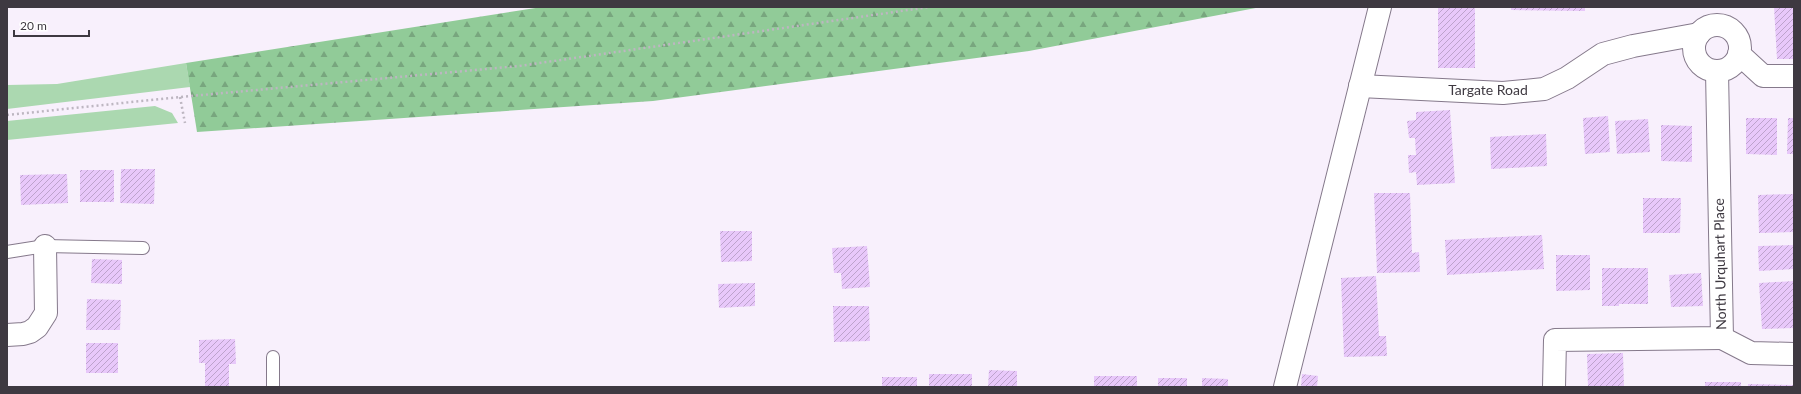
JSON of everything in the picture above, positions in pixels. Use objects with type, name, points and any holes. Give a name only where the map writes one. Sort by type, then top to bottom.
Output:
[{"type":"street","points":[[1285,387],[1380,7]]},
{"type":"street","name":"Targate Road","points":[[1360,86],[1504,93],[1544,89],[1567,78],[1603,54],[1633,46],[1699,34],[1711,26],[1720,16],[1726,28],[1738,38],[1740,46],[1739,54]]},
{"type":"street","points":[[1699,34],[1694,48],[1698,61],[1703,66],[1717,71],[1724,70],[1736,61],[1739,54],[1763,76],[1794,76]]},
{"type":"street","name":"North Urquhart Place","points":[[1554,387],[1555,340],[1722,338],[1717,71]]},
{"type":"street","points":[[7,335],[30,332],[37,327],[46,313],[45,246]]},
{"type":"street","points":[[1722,338],[1751,353],[1794,354]]},
{"type":"lane","points":[[7,252],[45,246],[143,248]]},
{"type":"lane","points":[[273,357],[273,387]]},
{"type":"path","points":[[7,115],[180,97],[519,66],[929,7]]},
{"type":"path","points":[[180,97],[185,123]]},
{"type":"green space","points":[[542,7],[1261,7],[1029,51],[653,101],[197,132],[186,63]]},
{"type":"green space","points":[[186,63],[190,87],[7,109],[7,85],[57,84]]},
{"type":"green space","points":[[155,106],[172,113],[178,123],[7,140],[7,121]]},
{"type":"building","points":[[1438,7],[1475,7],[1475,68],[1438,68]]},
{"type":"building","points":[[1511,7],[1585,7],[1585,11],[1511,10]]},
{"type":"building","points":[[1774,7],[1794,7],[1794,59],[1777,59]]},
{"type":"building","points":[[1450,110],[1455,183],[1417,185],[1416,172],[1409,173],[1408,155],[1416,155],[1415,138],[1409,138],[1407,121],[1416,120],[1416,112]]},
{"type":"building","points":[[1608,116],[1610,152],[1585,154],[1583,118]]},
{"type":"building","points":[[1746,118],[1777,118],[1777,155],[1746,154]]},
{"type":"building","points":[[1788,118],[1794,118],[1794,154],[1787,154]]},
{"type":"building","points":[[1648,119],[1650,152],[1617,154],[1615,121]]},
{"type":"building","points":[[1661,125],[1692,126],[1692,162],[1661,161]]},
{"type":"building","points":[[1546,134],[1547,166],[1491,169],[1490,137]]},
{"type":"building","points":[[121,169],[155,169],[154,204],[120,203]]},
{"type":"building","points":[[80,170],[114,170],[114,202],[80,202]]},
{"type":"building","points":[[67,174],[68,203],[21,205],[20,175]]},
{"type":"building","points":[[1374,193],[1410,193],[1412,253],[1419,252],[1420,272],[1377,273]]},
{"type":"building","points":[[1793,194],[1794,232],[1759,233],[1758,195]]},
{"type":"building","points":[[1643,198],[1681,198],[1680,233],[1643,233]]},
{"type":"building","points":[[720,231],[752,231],[752,261],[721,262]]},
{"type":"building","points":[[1542,235],[1544,269],[1447,275],[1445,240]]},
{"type":"building","points":[[1794,245],[1794,269],[1759,271],[1758,246]]},
{"type":"building","points":[[867,246],[870,287],[842,289],[841,273],[834,273],[832,248]]},
{"type":"building","points":[[1556,255],[1590,255],[1590,290],[1556,291]]},
{"type":"building","points":[[92,259],[122,260],[122,284],[91,283]]},
{"type":"building","points":[[1602,268],[1648,268],[1648,304],[1619,304],[1619,306],[1602,306]]},
{"type":"building","points":[[1701,273],[1703,306],[1671,307],[1669,275]]},
{"type":"building","points":[[1376,276],[1379,336],[1386,336],[1387,356],[1344,357],[1341,278]]},
{"type":"building","points":[[1794,281],[1794,328],[1762,329],[1759,283]]},
{"type":"building","points":[[755,283],[755,306],[719,308],[718,284]]},
{"type":"building","points":[[87,299],[121,300],[120,330],[86,330]]},
{"type":"building","points":[[833,306],[869,306],[870,341],[834,342]]},
{"type":"building","points":[[235,339],[236,364],[229,364],[229,387],[205,387],[205,363],[199,363],[199,340]]},
{"type":"building","points":[[86,343],[118,343],[118,373],[86,373]]},
{"type":"building","points":[[1623,353],[1624,387],[1588,387],[1587,354]]},
{"type":"building","points":[[989,370],[1017,371],[1017,387],[988,387]]},
{"type":"building","points":[[929,374],[972,374],[972,387],[929,387]]},
{"type":"building","points":[[1302,374],[1318,376],[1317,387],[1301,387]]},
{"type":"building","points":[[1094,376],[1137,376],[1137,387],[1094,387]]},
{"type":"building","points":[[882,377],[917,377],[917,387],[882,387]]},
{"type":"building","points":[[1158,378],[1187,378],[1187,387],[1158,387]]},
{"type":"building","points":[[1202,378],[1228,379],[1228,387],[1202,387]]},
{"type":"building","points":[[1705,382],[1741,382],[1741,387],[1705,387]]},
{"type":"building","points":[[1748,384],[1793,385],[1793,387],[1748,387]]}]
